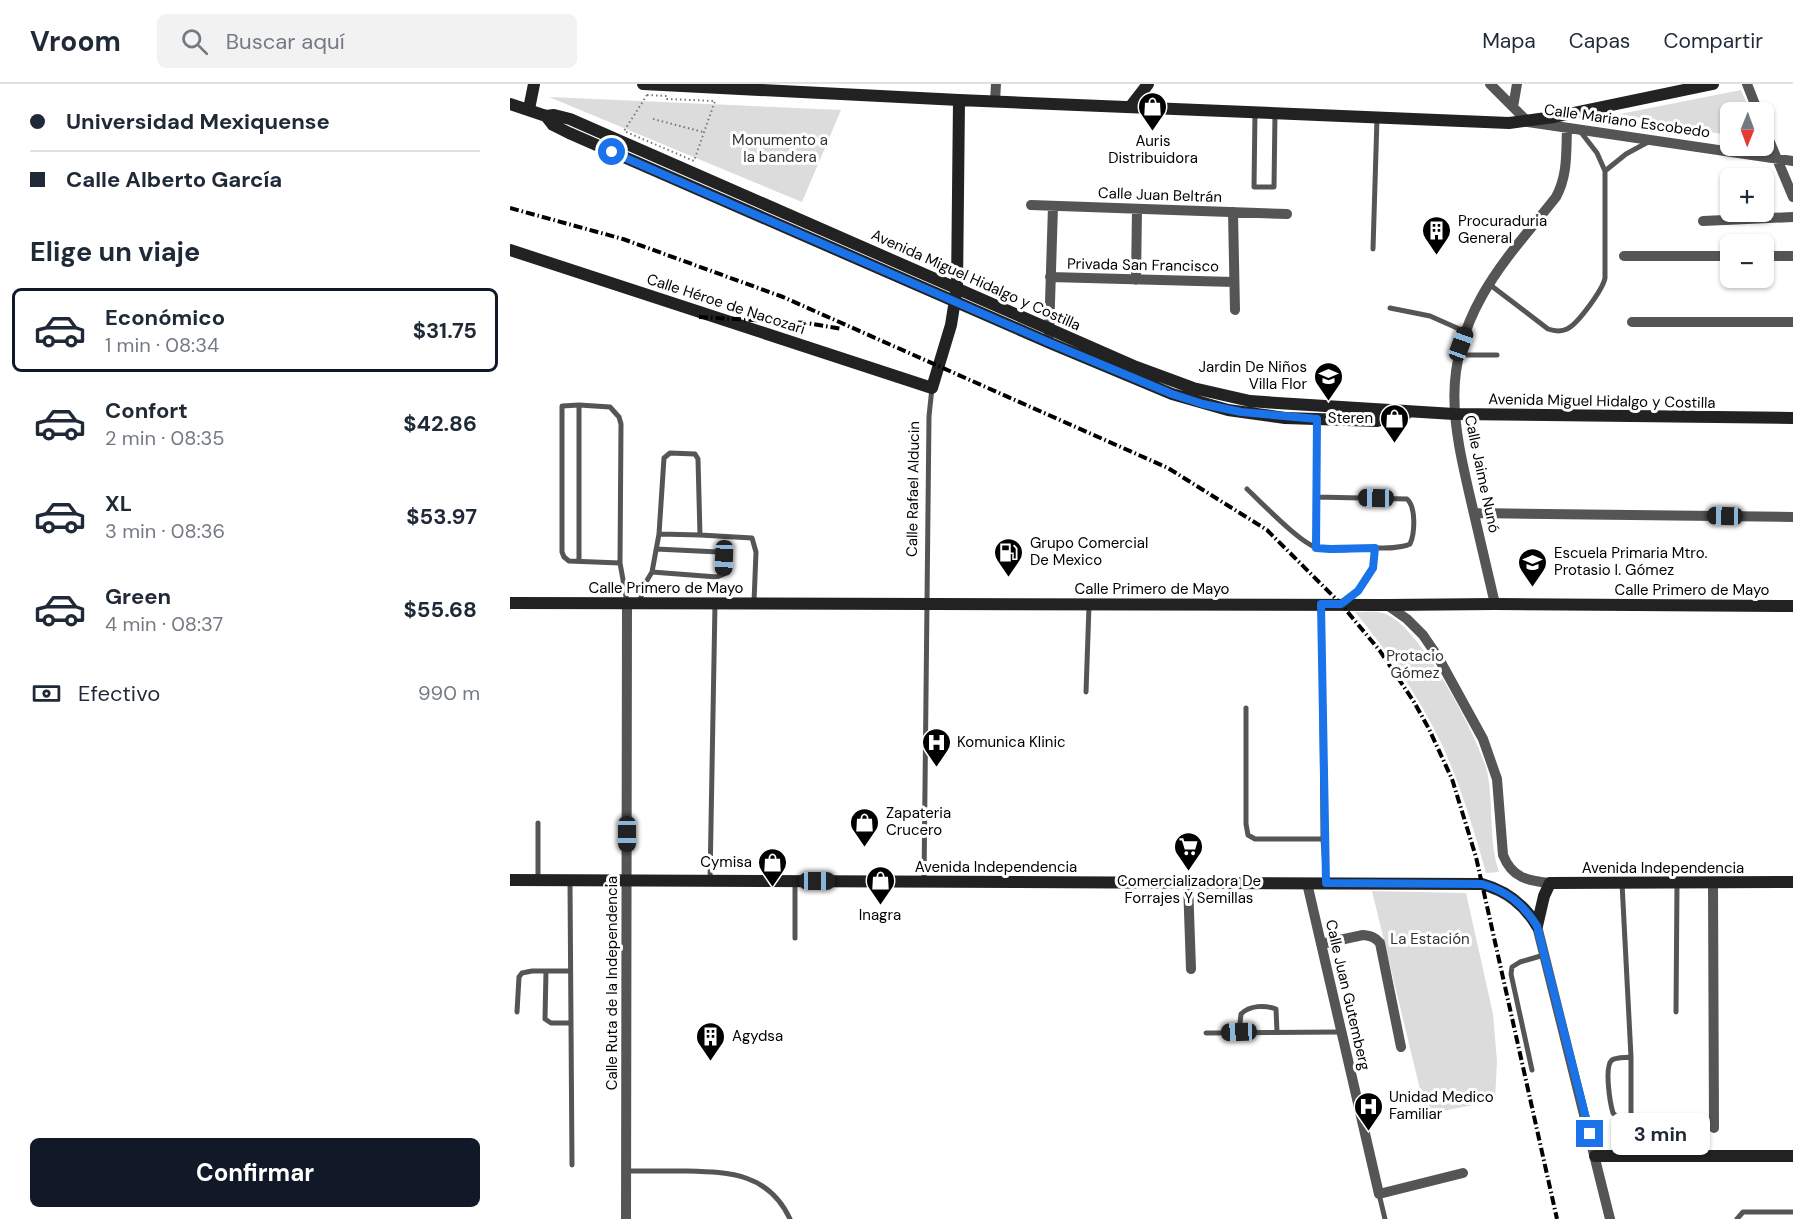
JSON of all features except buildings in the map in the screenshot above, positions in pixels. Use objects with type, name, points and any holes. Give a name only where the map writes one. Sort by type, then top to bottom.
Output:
[{"type":"main road","points":[[529,110],[534,84]]},
{"type":"main road","points":[[1131,106],[1148,84]]},
{"type":"main road","points":[[645,90],[1131,106],[1509,123],[1528,122],[1713,84]]},
{"type":"main road","name":"Calle Rafael Alducin","points":[[932,388],[951,325],[957,287],[959,100]]},
{"type":"main road","name":"Avenida Miguel Hidalgo y Costilla","points":[[510,104],[546,116],[554,115],[570,119],[957,287],[1048,329],[1169,380],[1219,394],[1277,403],[1410,413],[1793,418]]},
{"type":"main road","name":"Avenida Miguel Hidalgo y Costilla","points":[[546,116],[553,125],[561,129],[955,302],[1172,394],[1203,404],[1254,414],[1377,421],[1410,413]]},
{"type":"main road","points":[[803,235],[808,223]]},
{"type":"main road","name":"Calle Héroe de Nacozari","points":[[510,250],[932,388]]},
{"type":"main road","points":[[882,270],[888,257]]},
{"type":"main road","name":"Calle Primero de Mayo","points":[[510,603],[1793,606]]},
{"type":"main road","name":"Avenida Independencia","points":[[510,880],[1482,884],[1504,892],[1519,902],[1537,926]]},
{"type":"main road","name":"Avenida Independencia","points":[[1550,883],[1793,882]]},
{"type":"main road","points":[[1537,926],[1550,883]]},
{"type":"main road","points":[[1595,1156],[1793,1156]]},
{"type":"street","points":[[995,101],[996,84]]},
{"type":"street","points":[[1490,84],[1528,122]]},
{"type":"street","points":[[1514,107],[1517,84]]},
{"type":"street","points":[[1747,84],[1754,102]]},
{"type":"street","name":"Calle Mariano Escobedo","points":[[1528,122],[1793,161]]},
{"type":"street","name":"Calle Jaime Nunó","points":[[1495,604],[1460,452],[1454,414],[1458,356],[1466,332],[1489,284],[1562,187],[1566,166],[1567,128]]},
{"type":"street","points":[[1774,154],[1793,197]]},
{"type":"street","name":"Calle Juan Beltrán","points":[[1031,205],[1287,214]]},
{"type":"street","points":[[1050,343],[1048,314],[1053,206]]},
{"type":"street","points":[[1136,280],[1137,209]]},
{"type":"street","points":[[1233,212],[1235,310]]},
{"type":"street","points":[[1703,221],[1793,217]]},
{"type":"street","points":[[1624,256],[1720,256]]},
{"type":"street","points":[[1774,256],[1793,256]]},
{"type":"street","name":"Privada San Francisco","points":[[1050,278],[1234,282]]},
{"type":"street","points":[[1632,322],[1793,322]]},
{"type":"street","points":[[1474,513],[1793,517]]},
{"type":"street","name":"Calle Ruta de la Independencia","points":[[626,1219],[627,880],[633,603]]},
{"type":"street","name":"Avenida Independencia","points":[[1387,605],[1407,619],[1423,635],[1464,701],[1483,739],[1497,779],[1503,855],[1507,865],[1525,880],[1550,883]]},
{"type":"street","points":[[1188,883],[1191,969]]},
{"type":"street","name":"Calle Juan Gutemberg","points":[[1307,883],[1379,1194]]},
{"type":"street","points":[[1713,883],[1714,1128]]},
{"type":"street","points":[[1537,926],[1610,1219]]},
{"type":"street","points":[[1321,944],[1364,935],[1370,935],[1380,943],[1401,1047]]},
{"type":"street","points":[[1379,1194],[1463,1173]]},
{"type":"lane","points":[[1255,111],[1254,186],[1274,188],[1275,112]]},
{"type":"lane","points":[[1373,249],[1377,116]]},
{"type":"lane","points":[[1489,284],[1548,329],[1565,330],[1574,324],[1604,283],[1605,171],[1597,153],[1579,130]]},
{"type":"lane","points":[[1605,171],[1626,154],[1651,140]]},
{"type":"lane","points":[[1390,308],[1430,316],[1466,332]]},
{"type":"lane","points":[[1458,356],[1497,355]]},
{"type":"lane","name":"Calle Rafael Alducin","points":[[924,881],[929,416],[932,388]]},
{"type":"lane","points":[[579,405],[579,561]]},
{"type":"lane","points":[[620,562],[566,560],[562,552],[562,406],[610,407],[619,417],[621,424],[620,562],[633,603]]},
{"type":"lane","points":[[1316,548],[1317,419]]},
{"type":"lane","points":[[633,603],[652,572],[659,534],[664,458],[670,453],[690,453],[697,456],[700,535]]},
{"type":"lane","points":[[1247,489],[1316,548],[1402,547],[1410,544],[1413,535],[1413,509],[1410,502],[1402,498],[1317,497]]},
{"type":"lane","points":[[659,534],[752,538],[756,552],[754,604]]},
{"type":"lane","points":[[1341,604],[1358,591],[1369,578],[1373,568],[1375,548]]},
{"type":"lane","points":[[652,572],[717,577],[724,574],[724,558],[719,552],[656,549]]},
{"type":"lane","points":[[710,880],[715,603]]},
{"type":"lane","points":[[1086,692],[1090,604]]},
{"type":"lane","points":[[1321,604],[1323,839],[1326,883]]},
{"type":"lane","points":[[1246,708],[1245,824],[1248,835],[1255,839],[1323,839]]},
{"type":"lane","points":[[538,823],[538,880]]},
{"type":"lane","points":[[570,880],[572,1165]]},
{"type":"lane","points":[[795,880],[795,938]]},
{"type":"lane","points":[[1612,1156],[1631,1118],[1631,1057],[1622,883]]},
{"type":"lane","points":[[1676,1011],[1677,883]]},
{"type":"lane","points":[[1532,1070],[1511,974],[1512,967],[1520,962],[1544,955]]},
{"type":"lane","points":[[517,1011],[519,977],[522,973],[532,970],[570,971]]},
{"type":"lane","points":[[546,971],[545,1019],[551,1023],[570,1023]]},
{"type":"lane","points":[[1239,1032],[1241,1014],[1246,1009],[1254,1007],[1276,1009],[1277,1032]]},
{"type":"lane","points":[[1206,1033],[1341,1032]]},
{"type":"lane","points":[[1631,1057],[1614,1059],[1608,1065],[1612,1113],[1617,1117],[1631,1118]]},
{"type":"lane","points":[[626,1171],[711,1172],[745,1177],[771,1191],[790,1219]]},
{"type":"lane","name":"Calle Juan Gutemberg","points":[[1379,1194],[1384,1219]]},
{"type":"lane","points":[[1737,1219],[1743,1212],[1793,1212]]},
{"type":"path","points":[[645,90],[624,130],[693,161],[715,101]]},
{"type":"path","points":[[653,119],[703,132]]},
{"type":"green space","points":[[1741,90],[1746,102],[1720,102],[1720,134],[1620,114]]},
{"type":"green space","name":"Monumento a la bandera","points":[[549,97],[841,110],[802,202]]},
{"type":"green space","name":"Protacio Gómez","points":[[1355,612],[1383,613],[1397,621],[1413,637],[1445,682],[1472,733],[1487,771],[1493,847],[1499,872],[1486,873],[1456,778],[1424,711],[1392,660]]},
{"type":"green space","name":"La Estación","points":[[1372,891],[1466,893],[1493,1014],[1497,1061],[1495,1101],[1426,1114]]},
{"type":"railway","points":[[510,208],[623,239],[783,297],[1168,468],[1267,530],[1341,604],[1380,651],[1414,702],[1452,779],[1476,857],[1557,1219]]},
{"type":"railway","points":[[699,317],[807,323],[842,329]]},
{"type":"place","name":"Auris Distribuidora","points":[[1153,132]]},
{"type":"place","name":"Procuraduria General","points":[[1437,256]]},
{"type":"place","name":"Jardin De Niños Villa Flor","points":[[1328,402]]},
{"type":"place","name":"Steren","points":[[1394,444]]},
{"type":"place","name":"Grupo Comercial De Mexico","points":[[1009,578]]},
{"type":"place","name":"Escuela Primaria Mtro. Protasio I. Gómez","points":[[1533,588]]},
{"type":"place","name":"Komunica Klinic","points":[[936,768]]},
{"type":"place","name":"Zapateria Crucero","points":[[865,848]]},
{"type":"place","name":"Comercializadora De Forrajes Y Semillas","points":[[1189,872]]},
{"type":"place","name":"Cymisa","points":[[773,888]]},
{"type":"place","name":"Inagra","points":[[880,906]]},
{"type":"place","name":"Agydsa","points":[[711,1062]]},
{"type":"place","name":"Unidad Medico Familiar","points":[[1368,1132]]},
{"type":"route","points":[[612,152],[1172,394],[1228,410],[1285,418],[1317,419],[1316,548],[1375,548],[1373,568],[1369,578],[1358,591],[1341,604],[1321,604],[1323,839],[1326,883],[1482,884],[1504,892],[1519,902],[1537,926],[1590,1134]]}]
